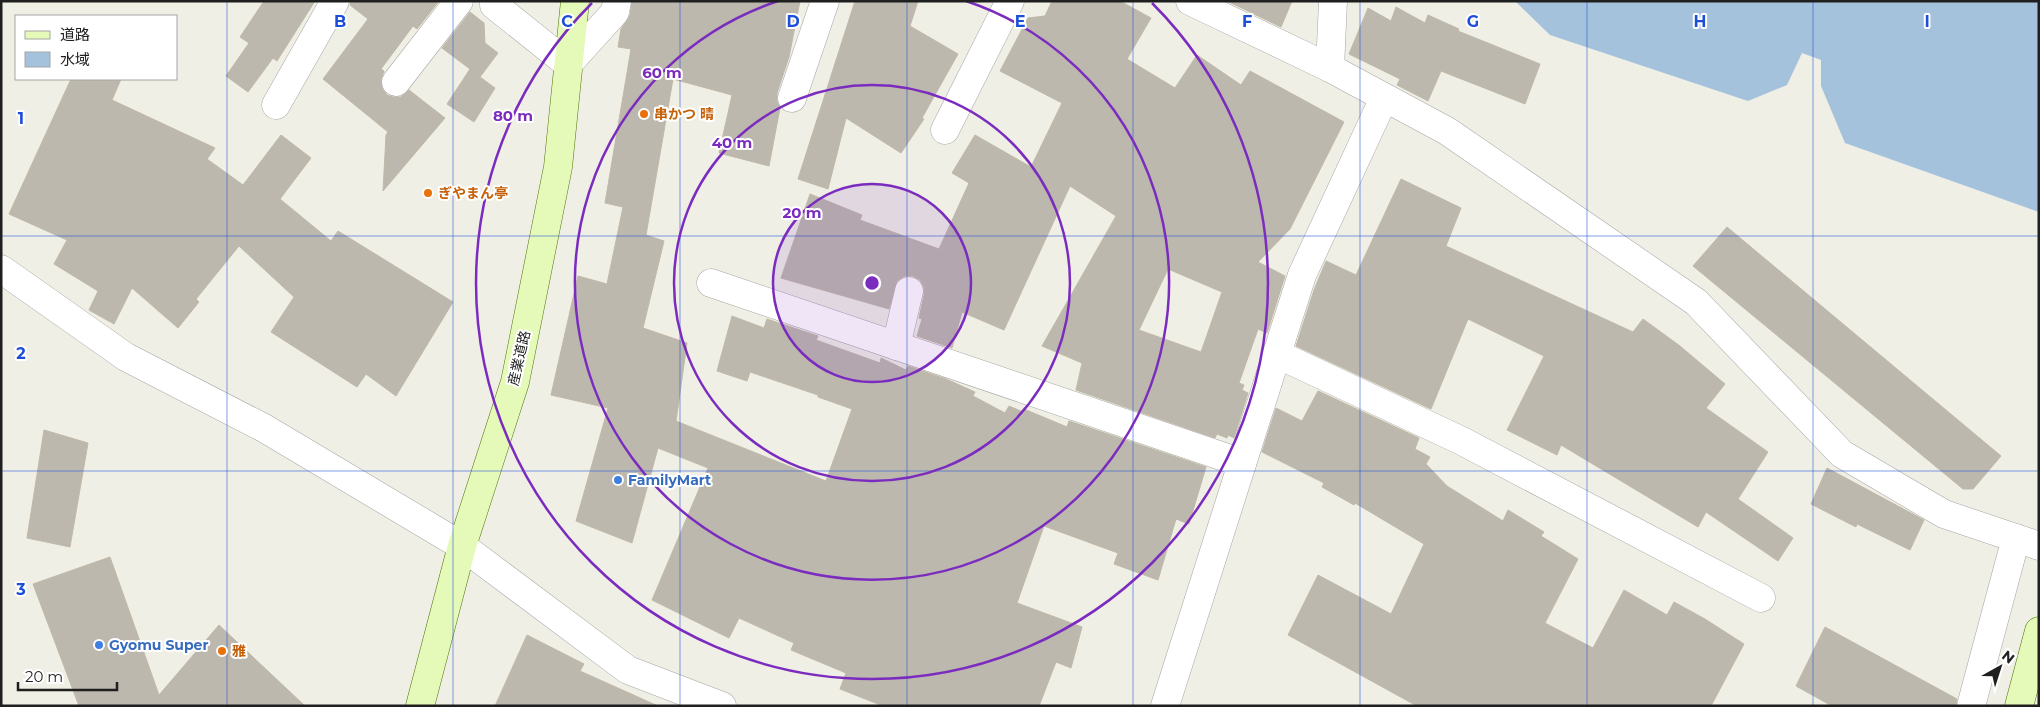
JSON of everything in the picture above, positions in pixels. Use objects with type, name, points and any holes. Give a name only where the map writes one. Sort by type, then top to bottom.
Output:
[{"type":"street","points":[[276,105],[334,1]]},
{"type":"street","points":[[396,82],[459,1]]},
{"type":"street","points":[[494,1],[494,5],[568,64],[615,12],[616,1]]},
{"type":"street","name":"産業道路","points":[[420,706],[462,546],[515,382],[558,167],[575,1]]},
{"type":"street","points":[[792,98],[825,1]]},
{"type":"street","points":[[944,130],[1010,1]]},
{"type":"street","points":[[1190,1],[1330,68],[1447,131],[1696,302],[1842,454],[1944,514],[2027,542],[1971,706]]},
{"type":"street","points":[[1330,68],[1333,1]]},
{"type":"street","points":[[1165,706],[1302,275],[1384,98]]},
{"type":"street","points":[[1,269],[126,357],[264,428],[462,546],[628,670],[722,706]]},
{"type":"street","points":[[710,283],[1242,463]]},
{"type":"street","points":[[896,346],[909,291]]},
{"type":"street","points":[[1277,354],[1462,441],[1761,598]]},
{"type":"street","points":[[2019,706],[2039,631]]},
{"type":"water","points":[[1515,1],[2039,1],[2039,212],[1845,143],[1821,86],[1821,60],[1802,53],[1787,85],[1748,101],[1550,35]]},
{"type":"building","points":[[264,1],[315,1],[277,61],[273,58],[248,92],[226,76],[249,43],[240,37]]},
{"type":"building","points":[[351,1],[439,1],[417,29],[413,26],[381,69],[384,71],[381,80],[382,88],[387,95],[401,97],[409,90],[445,118],[383,191],[386,135],[388,132],[323,79],[368,19],[350,5]]},
{"type":"building","points":[[632,1],[800,1],[789,57],[777,93],[777,101],[780,108],[769,166],[719,153],[732,95],[673,79],[646,235],[664,241],[643,328],[687,343],[676,421],[826,481],[852,409],[818,397],[818,395],[750,372],[747,381],[717,371],[732,316],[764,328],[767,319],[818,336],[816,340],[880,363],[881,358],[906,370],[908,366],[946,379],[975,392],[973,396],[1005,413],[1009,406],[1023,412],[1024,409],[1067,427],[1069,421],[1206,467],[1189,524],[1176,519],[1158,580],[1114,564],[1118,553],[1044,526],[1017,603],[1082,627],[1071,668],[1056,662],[1039,706],[883,706],[840,689],[846,673],[791,650],[794,643],[739,618],[729,638],[652,600],[708,468],[658,448],[632,543],[576,521],[608,408],[551,395],[578,276],[607,284],[623,207],[605,203],[631,49],[618,47],[621,29],[630,15]]},
{"type":"building","points":[[855,1],[918,1],[910,26],[958,54],[922,118],[924,119],[901,153],[846,118],[828,189],[798,179]]},
{"type":"building","points":[[1052,1],[1120,1],[1151,18],[1127,59],[1175,88],[1197,55],[1241,85],[1250,71],[1344,122],[1290,229],[1258,262],[1285,276],[1267,333],[1258,329],[1239,383],[1244,385],[1242,390],[1248,393],[1234,438],[1228,435],[1227,438],[1217,434],[1215,438],[1076,390],[1082,363],[1042,346],[1116,216],[1070,186],[1004,330],[962,312],[952,348],[917,336],[922,319],[919,318],[924,287],[920,280],[913,276],[905,276],[897,281],[889,309],[781,278],[810,194],[862,215],[860,220],[939,249],[969,183],[952,173],[975,135],[1031,167],[1062,103],[1000,71],[1028,18],[1045,16]],"holes":[[[1168,269],[1222,292],[1201,352],[1139,330]]]},
{"type":"building","points":[[1227,1],[1292,1],[1281,27]]},
{"type":"building","points":[[1396,7],[1425,23],[1428,15],[1459,29],[1458,31],[1540,64],[1525,104],[1441,71],[1428,101],[1397,85],[1400,79],[1349,54],[1368,8],[1391,21]]},
{"type":"building","points":[[470,12],[484,23],[485,43],[498,53],[480,77],[495,88],[474,122],[447,104],[470,69],[442,48]]},
{"type":"building","points":[[71,80],[121,80],[112,100],[215,148],[207,159],[243,185],[281,135],[311,158],[280,199],[331,241],[338,231],[453,302],[396,396],[366,374],[357,387],[271,332],[294,297],[239,246],[196,299],[199,302],[178,328],[132,288],[114,324],[89,310],[98,291],[54,264],[67,240],[9,214]]},
{"type":"building","points":[[1401,179],[1461,208],[1446,246],[1633,332],[1643,319],[1680,346],[1725,384],[1706,408],[1768,452],[1738,499],[1793,538],[1778,561],[1706,512],[1698,527],[1561,445],[1557,455],[1507,430],[1544,356],[1468,319],[1431,409],[1296,346],[1314,290],[1326,261],[1356,275]]},
{"type":"building","points":[[1727,227],[2001,456],[1973,489],[1963,489],[1693,266]]},
{"type":"building","points":[[1318,391],[1419,438],[1415,449],[1430,457],[1426,464],[1447,486],[1503,521],[1508,510],[1544,532],[1541,536],[1578,559],[1545,623],[1593,648],[1624,590],[1667,615],[1674,602],[1744,644],[1711,706],[1417,706],[1288,635],[1318,575],[1391,614],[1424,544],[1355,503],[1354,505],[1322,487],[1324,483],[1262,452],[1276,408],[1302,421]]},
{"type":"building","points":[[44,430],[88,443],[70,547],[27,538]]},
{"type":"building","points":[[1827,468],[1924,520],[1910,550],[1857,524],[1856,527],[1811,504]]},
{"type":"building","name":"Gyomu Super","points":[[110,557],[159,695],[219,625],[305,706],[79,706],[33,584]]},
{"type":"building","points":[[1825,627],[1957,699],[1956,706],[1832,706],[1796,686]]},
{"type":"building","points":[[527,635],[584,664],[580,671],[658,706],[495,706]]},
{"type":"place","name":"串かつ 晴","points":[[644,114]]},
{"type":"place","name":"ぎやまん亭","points":[[428,193]]},
{"type":"place","name":"FamilyMart","points":[[618,480]]},
{"type":"place","name":"Gyomu Super","points":[[99,645]]},
{"type":"place","name":"雅","points":[[222,651]]}]
